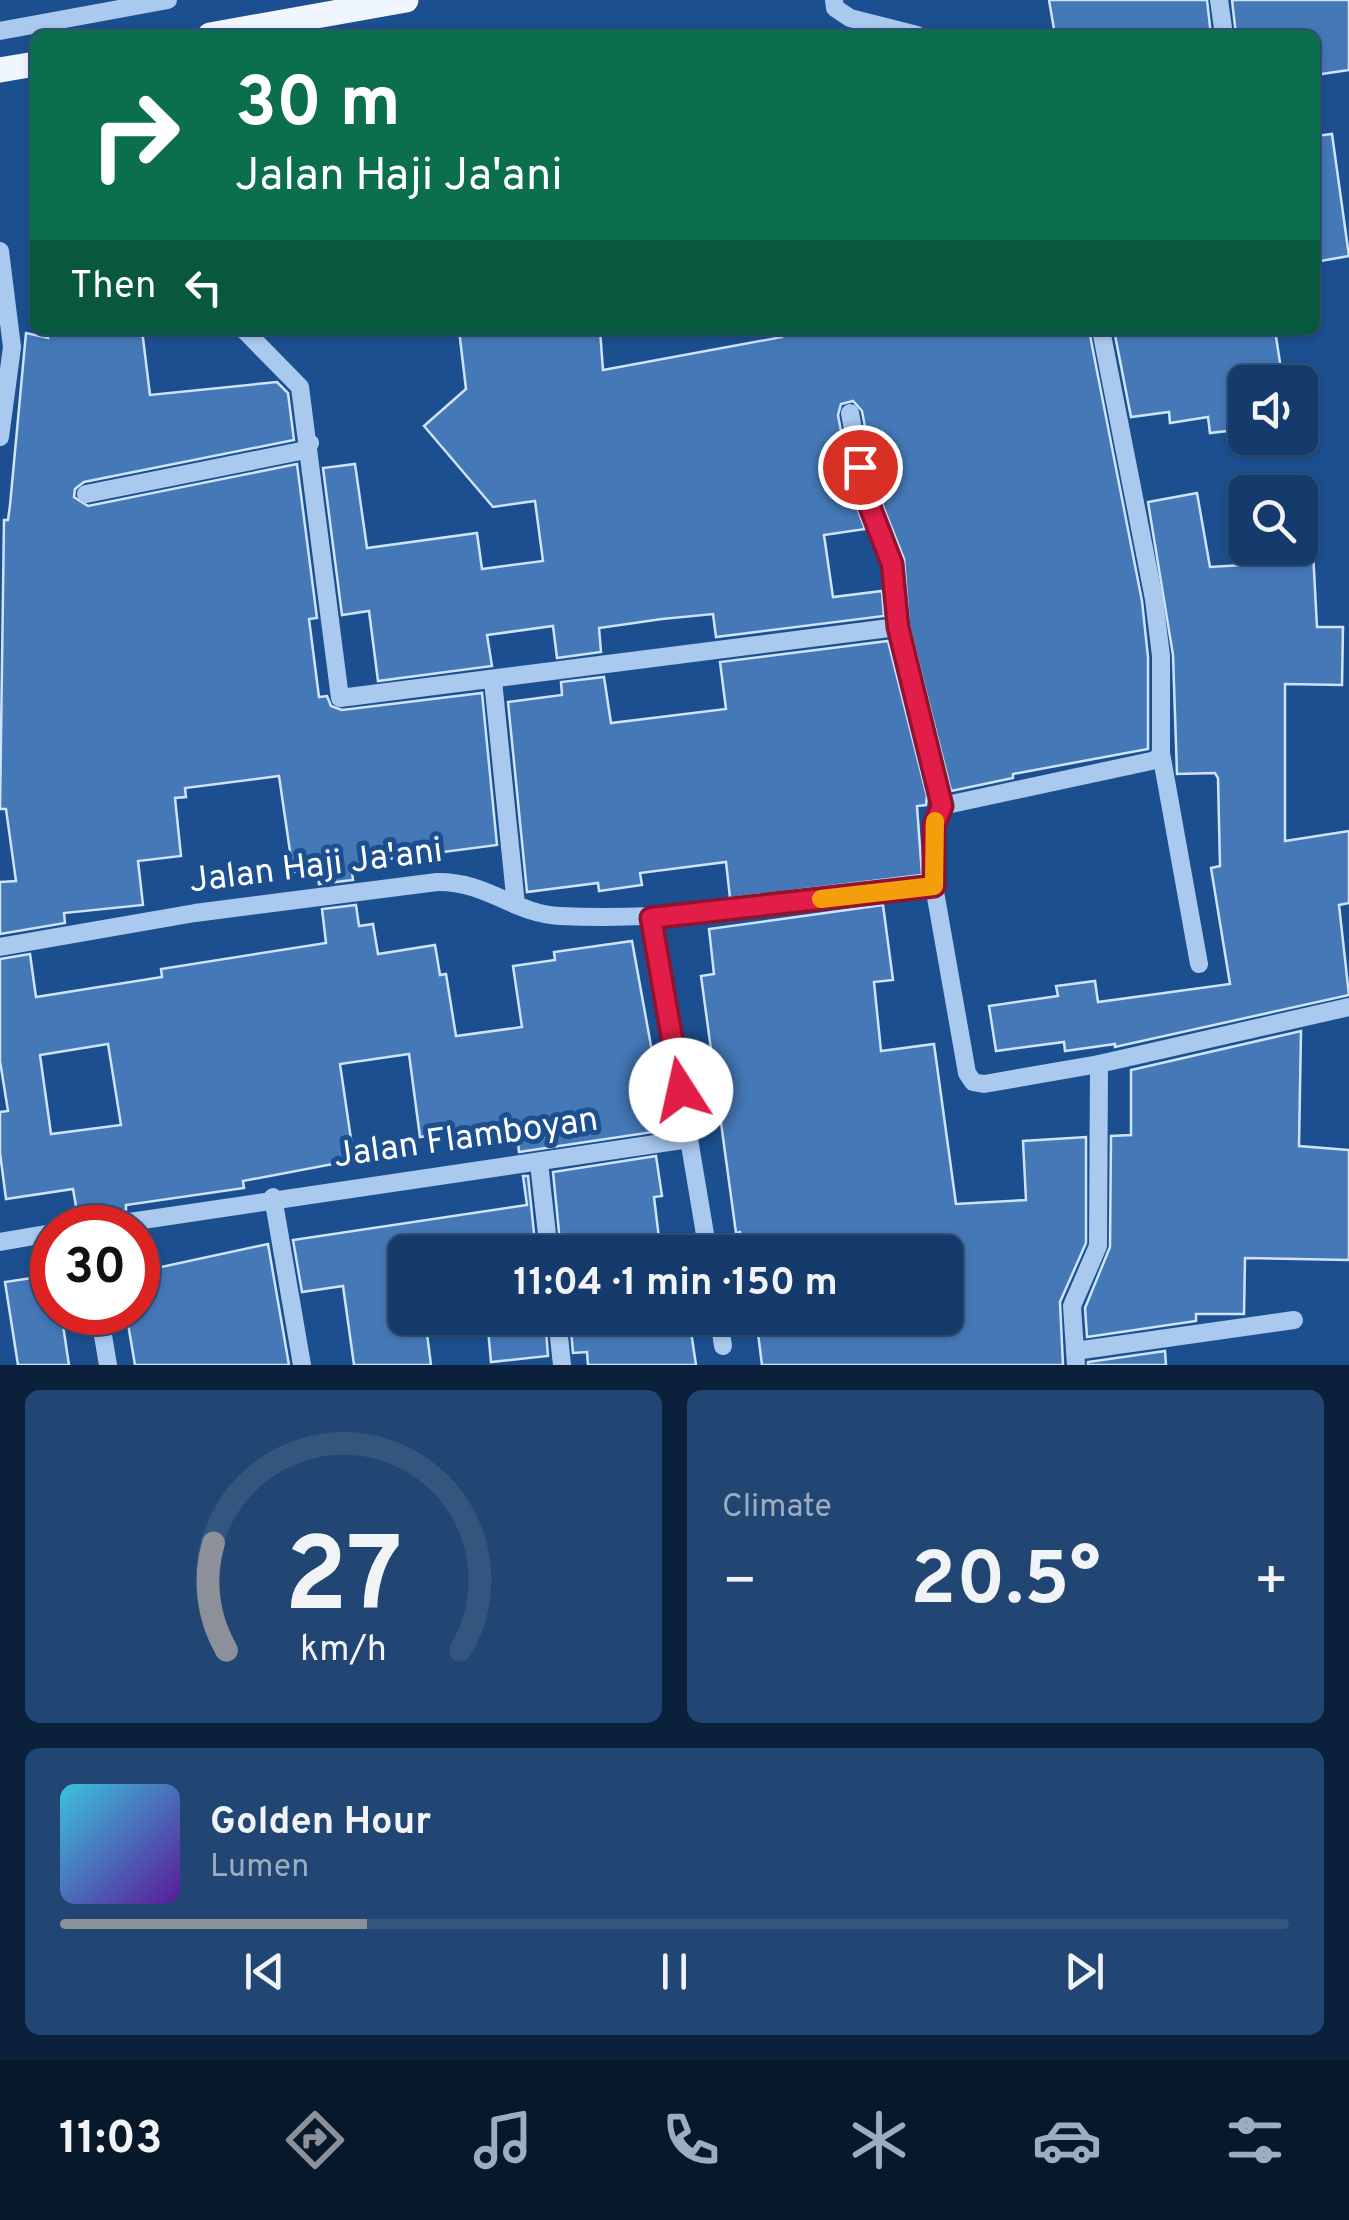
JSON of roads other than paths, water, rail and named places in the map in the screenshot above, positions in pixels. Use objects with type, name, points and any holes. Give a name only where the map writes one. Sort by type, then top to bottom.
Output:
[{"type":"main road","points":[[238,30],[406,0]]},
{"type":"main road","points":[[0,70],[30,65]]},
{"type":"street","points":[[0,30],[168,0]]},
{"type":"street","points":[[834,0],[835,8],[850,18],[898,30]]},
{"type":"street","points":[[1218,0],[1223,30]]},
{"type":"street","points":[[0,251],[12,347],[0,438]]},
{"type":"street","points":[[249,335],[296,379],[310,443],[340,698],[898,627]]},
{"type":"street","points":[[1101,335],[1154,599],[1161,656],[1160,753],[1199,964]]},
{"type":"street","points":[[850,414],[865,494],[892,564],[898,627],[942,806],[934,826],[934,886],[973,1082],[984,1084],[1099,1064],[1349,1007]]},
{"type":"street","points":[[86,494],[306,450],[310,443]]},
{"type":"street","points":[[493,681],[516,905]]},
{"type":"street","points":[[942,806],[1156,760],[1160,753]]},
{"type":"street","name":"Jalan Haji Ja'ani","points":[[0,947],[195,913],[438,882],[465,882],[540,915],[651,918],[934,886]]},
{"type":"street","points":[[651,918],[705,1235]]},
{"type":"street","points":[[1099,1064],[1098,1246],[1072,1306],[1076,1358],[1294,1320]]},
{"type":"street","name":"Jalan Flamboyan","points":[[160,1216],[689,1139]]},
{"type":"street","points":[[539,1163],[548,1235]]},
{"type":"street","points":[[273,1197],[302,1365]]},
{"type":"street","points":[[0,1242],[30,1237]]},
{"type":"street","points":[[103,1335],[108,1365]]},
{"type":"street","points":[[559,1335],[562,1365]]},
{"type":"street","points":[[722,1335],[724,1346]]}]
